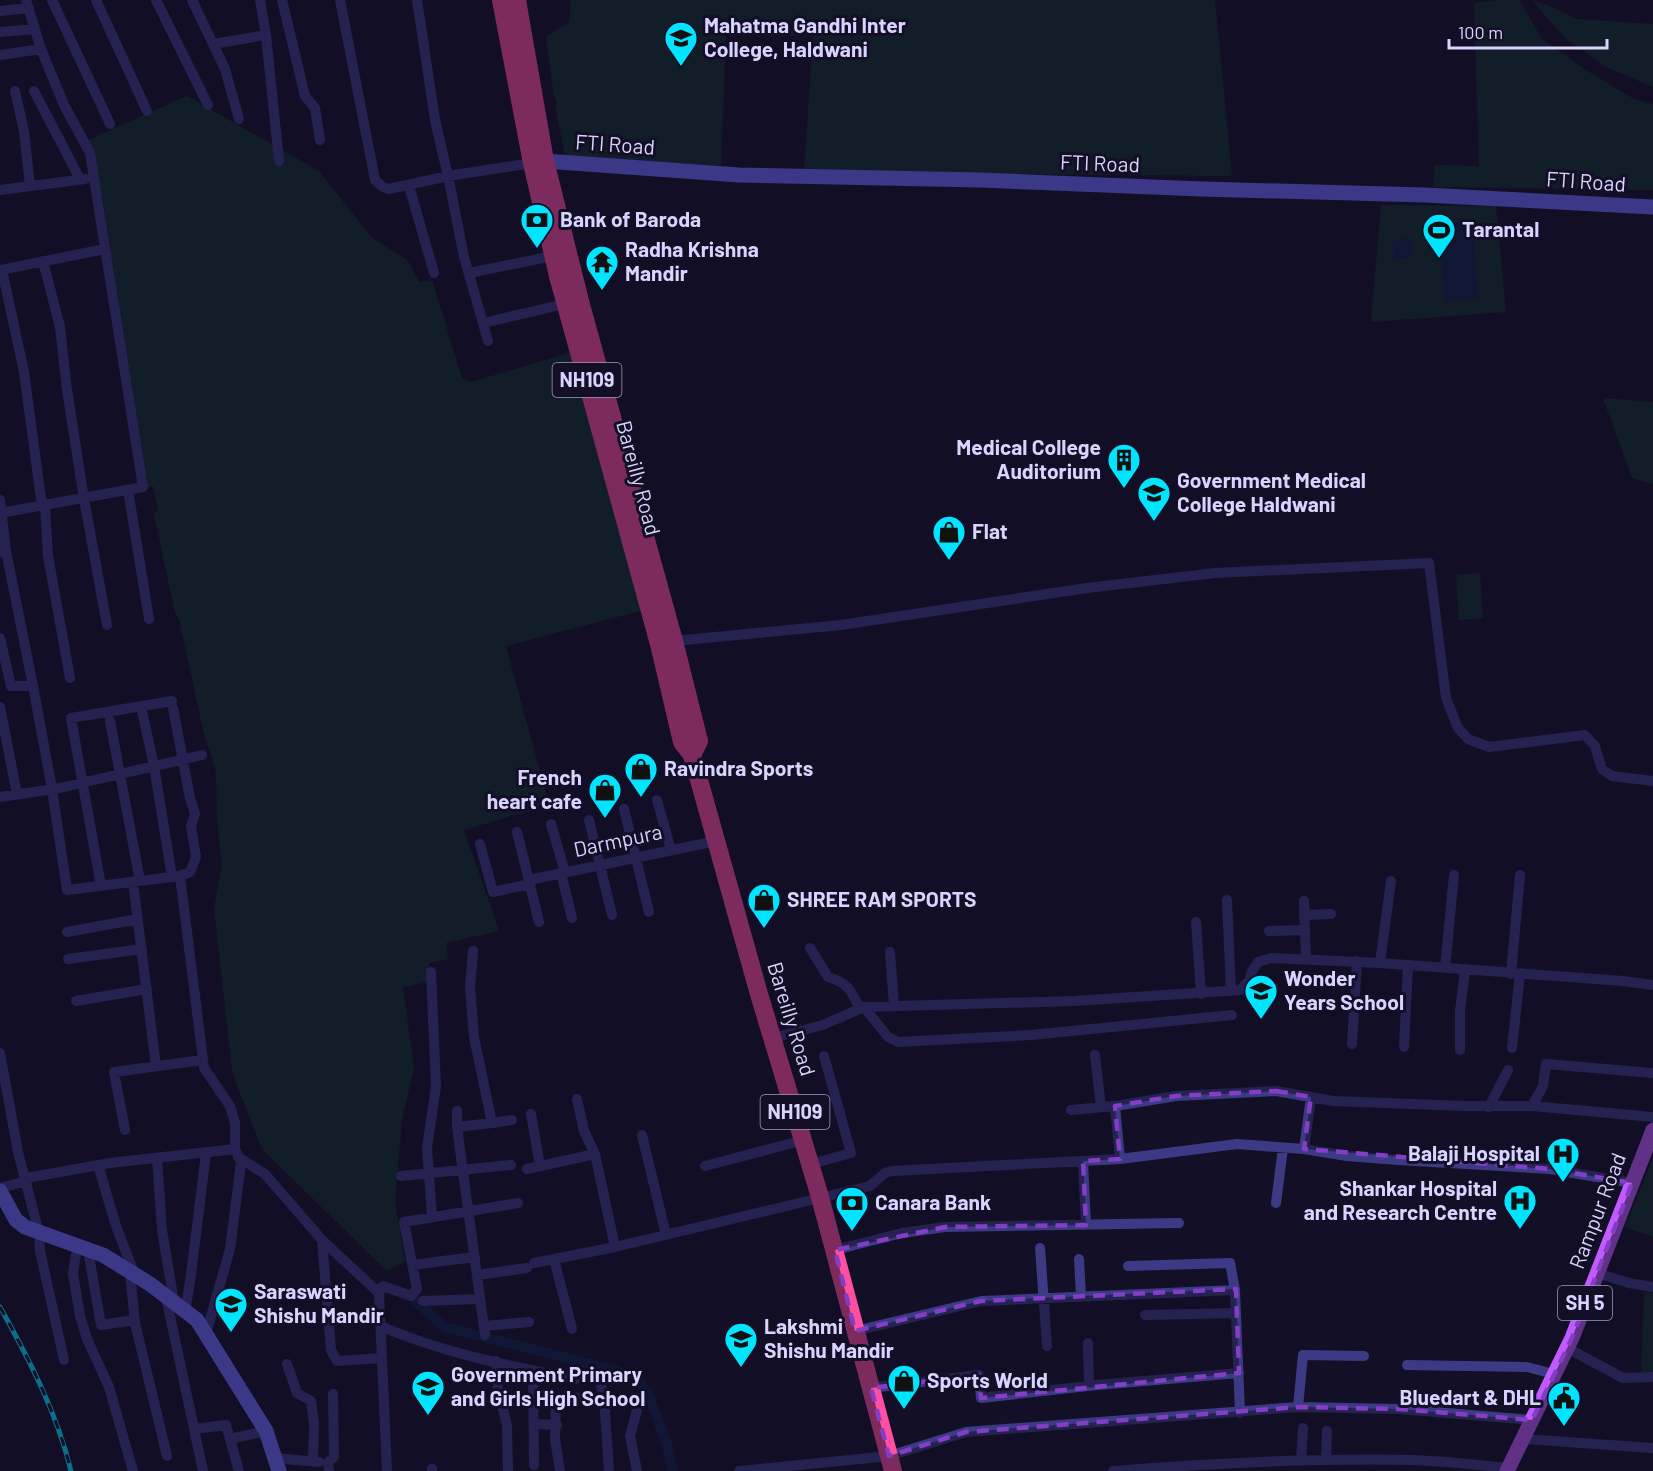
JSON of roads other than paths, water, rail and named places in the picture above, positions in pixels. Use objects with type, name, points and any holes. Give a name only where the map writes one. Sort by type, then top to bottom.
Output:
[{"type":"highway","name":"Bareilly Road","points":[[501,0],[538,162],[581,305],[667,642]]},
{"type":"highway","name":"Bareilly Road","points":[[517,0],[553,256],[667,642],[699,741],[692,755],[811,1164],[891,1463]]},
{"type":"main road","name":"FTI Road","points":[[538,162],[739,174],[1425,195],[1653,207]]},
{"type":"main road","name":"Rampur Road","points":[[1508,1469],[1567,1348],[1653,1130]]},
{"type":"main road","points":[[0,1189],[16,1220],[25,1227],[103,1255],[133,1273],[197,1320],[266,1431],[277,1465]]},
{"type":"street","points":[[51,0],[110,124]]},
{"type":"street","points":[[96,0],[147,111]]},
{"type":"street","points":[[156,0],[208,105]]},
{"type":"street","points":[[192,0],[225,69],[239,119]]},
{"type":"street","points":[[260,0],[266,35],[279,161]]},
{"type":"street","points":[[282,0],[305,96],[315,108],[320,140]]},
{"type":"street","points":[[340,0],[375,180],[383,187],[389,189],[409,186],[448,176],[538,162]]},
{"type":"street","points":[[417,0],[435,120],[469,273],[488,341]]},
{"type":"street","points":[[0,11],[27,4],[41,49],[64,105],[90,153],[143,488],[1,513]]},
{"type":"street","points":[[0,32],[35,28]]},
{"type":"street","points":[[213,44],[266,35]]},
{"type":"street","points":[[0,55],[41,49]]},
{"type":"street","points":[[15,91],[24,131],[30,186]]},
{"type":"street","points":[[34,91],[80,180]]},
{"type":"street","points":[[0,190],[94,178]]},
{"type":"street","points":[[409,186],[434,273]]},
{"type":"street","points":[[70,678],[48,556],[44,505],[24,372],[1,270],[105,249]]},
{"type":"street","points":[[469,273],[553,256]]},
{"type":"street","points":[[43,261],[60,327],[84,499],[107,625]]},
{"type":"street","points":[[483,323],[566,304]]},
{"type":"street","points":[[128,490],[149,619]]},
{"type":"street","points":[[0,500],[3,552],[33,686],[52,789],[67,890],[137,882],[176,877],[190,872],[196,857],[191,826],[195,814],[172,704],[71,718],[101,886]]},
{"type":"street","points":[[667,642],[841,625],[1087,588],[1215,573],[1429,563],[1446,698],[1458,728],[1468,739],[1489,747],[1585,735],[1595,746],[1602,769],[1612,776],[1653,781]]},
{"type":"street","points":[[0,638],[9,683],[14,687]]},
{"type":"street","points":[[0,691],[14,687],[33,686]]},
{"type":"street","points":[[0,707],[17,794]]},
{"type":"street","points":[[142,711],[176,877],[204,1068],[230,1106],[235,1123],[237,1153],[241,1162],[230,1249],[206,1334]]},
{"type":"street","points":[[110,721],[137,882],[138,919],[156,1066]]},
{"type":"street","points":[[0,797],[81,783],[202,755]]},
{"type":"street","points":[[657,801],[671,850]]},
{"type":"street","points":[[624,808],[649,912]]},
{"type":"street","points":[[589,820],[612,915]]},
{"type":"street","points":[[551,824],[572,918]]},
{"type":"street","points":[[517,832],[539,922]]},
{"type":"street","name":"Darmpura","points":[[480,844],[493,892],[563,872],[716,841]]},
{"type":"street","points":[[1445,968],[1454,875]]},
{"type":"street","points":[[1512,1048],[1520,875]]},
{"type":"street","points":[[1380,963],[1391,881]]},
{"type":"street","points":[[1227,900],[1231,991]]},
{"type":"street","points":[[1304,901],[1306,959]]},
{"type":"street","points":[[1304,915],[1330,914]]},
{"type":"street","points":[[68,932],[138,919]]},
{"type":"street","points":[[1196,922],[1201,994]]},
{"type":"street","points":[[1269,931],[1305,930]]},
{"type":"street","points":[[810,948],[828,977],[842,981],[888,1037],[898,1042],[1030,1035],[1232,1015]]},
{"type":"street","points":[[68,959],[142,949]]},
{"type":"street","points":[[473,951],[470,987],[474,1037],[492,1123]]},
{"type":"street","points":[[890,952],[894,1006]]},
{"type":"street","points":[[773,1038],[823,1025],[862,1008],[1074,1001],[1240,990],[1249,981],[1258,962],[1271,958],[1357,961],[1623,981],[1653,986]]},
{"type":"street","points":[[1352,1044],[1357,961]]},
{"type":"street","points":[[1404,1047],[1408,965]]},
{"type":"street","points":[[1460,1050],[1460,1011],[1464,970]]},
{"type":"street","points":[[431,972],[436,1086],[427,1148],[432,1216]]},
{"type":"street","points":[[76,1001],[147,989]]},
{"type":"street","points":[[0,1053],[18,1152],[39,1233],[40,1251],[64,1360]]},
{"type":"street","points":[[1095,1055],[1101,1107]]},
{"type":"street","points":[[811,1164],[851,1153],[824,1056]]},
{"type":"street","points":[[125,1130],[114,1072],[203,1060]]},
{"type":"street","points":[[1532,1106],[1543,1086],[1546,1064],[1653,1073]]},
{"type":"street","points":[[1490,1107],[1508,1070]]},
{"type":"street","points":[[1071,1110],[1115,1106],[1176,1096],[1288,1091],[1333,1101],[1490,1107],[1532,1106],[1653,1117]]},
{"type":"street","points":[[1304,1149],[1311,1097]]},
{"type":"street","points":[[577,1099],[584,1131],[595,1154],[615,1247]]},
{"type":"street","points":[[1115,1106],[1120,1159]]},
{"type":"street","points":[[457,1111],[462,1169],[484,1330],[529,1322]]},
{"type":"street","points":[[531,1114],[540,1166]]},
{"type":"street","points":[[457,1127],[512,1120]]},
{"type":"street","points":[[642,1135],[666,1235]]},
{"type":"street","points":[[705,1166],[804,1140]]},
{"type":"street","points":[[477,1275],[615,1247],[874,1185],[885,1173],[892,1171],[1120,1159],[1224,1145],[1304,1149],[1347,1156],[1550,1169],[1632,1183]]},
{"type":"street","points":[[1276,1203],[1283,1148]]},
{"type":"street","points":[[0,1189],[26,1179],[98,1165],[206,1153],[237,1153],[265,1174],[322,1240],[379,1293]]},
{"type":"street","points":[[175,1303],[190,1282],[206,1153]]},
{"type":"street","points":[[527,1169],[595,1154]]},
{"type":"street","points":[[157,1158],[162,1230],[202,1471]]},
{"type":"street","points":[[1083,1161],[1086,1225]]},
{"type":"street","points":[[98,1165],[133,1273],[135,1320],[167,1456]]},
{"type":"street","points":[[401,1176],[511,1165]]},
{"type":"street","points":[[387,1471],[379,1293],[383,1286],[411,1296],[417,1289],[404,1222],[518,1203]]},
{"type":"street","points":[[835,1250],[902,1233],[945,1227],[1179,1223]]},
{"type":"street","points":[[322,1240],[331,1350],[337,1361],[382,1358]]},
{"type":"street","points":[[83,1248],[101,1325],[135,1320]]},
{"type":"street","points":[[83,1248],[73,1274],[80,1316],[87,1339],[109,1387],[133,1471]]},
{"type":"street","points":[[1040,1248],[1047,1346]]},
{"type":"street","points":[[412,1265],[475,1257]]},
{"type":"street","points":[[554,1259],[572,1329]]},
{"type":"street","points":[[1079,1259],[1081,1296]]},
{"type":"street","points":[[1128,1266],[1230,1263],[1235,1290],[1240,1413]]},
{"type":"street","points":[[1597,1273],[1629,1283],[1653,1287]]},
{"type":"street","points":[[855,1331],[981,1301],[1235,1290]]},
{"type":"street","points":[[423,1301],[480,1299]]},
{"type":"street","points":[[1145,1315],[1236,1312]]},
{"type":"street","points":[[381,1326],[415,1341],[576,1379]]},
{"type":"street","points":[[1088,1342],[1089,1386]]},
{"type":"street","points":[[1567,1348],[1623,1378],[1653,1377]]},
{"type":"street","points":[[1298,1407],[1302,1355],[1364,1356]]},
{"type":"street","points":[[496,1361],[498,1390],[507,1425],[508,1471]]},
{"type":"street","points":[[287,1364],[297,1393],[311,1401],[314,1423],[313,1461]]},
{"type":"street","points":[[1407,1365],[1527,1367],[1554,1374]]},
{"type":"street","points":[[533,1370],[534,1465]]},
{"type":"street","points":[[603,1373],[601,1386],[604,1397],[609,1471]]},
{"type":"street","points":[[871,1388],[979,1375],[981,1398],[1239,1373]]},
{"type":"street","points":[[277,1465],[313,1461],[328,1467],[334,1457],[333,1394]]},
{"type":"street","points":[[560,1471],[555,1439],[556,1398],[604,1397]]},
{"type":"street","points":[[738,1471],[891,1463],[966,1432],[1298,1407],[1399,1408],[1532,1420]]},
{"type":"street","points":[[637,1410],[630,1436],[637,1471]]},
{"type":"street","points":[[534,1424],[557,1425]]},
{"type":"street","points":[[194,1429],[226,1425],[239,1471]]},
{"type":"street","points":[[1301,1461],[1303,1428]]},
{"type":"street","points":[[230,1439],[266,1431]]},
{"type":"street","points":[[1326,1460],[1328,1431]]},
{"type":"street","points":[[1523,1439],[1653,1448]]},
{"type":"street","points":[[1113,1471],[1326,1460],[1415,1460],[1508,1469]]},
{"type":"water","points":[[1471,221],[1479,297],[1446,301],[1437,224]]},
{"type":"water","points":[[1411,238],[1413,257],[1394,259],[1392,240]]},
{"type":"waterway","points":[[416,1301],[444,1327],[614,1370],[635,1378],[649,1395],[667,1445],[673,1471]]},
{"type":"railway","points":[[0,1307],[50,1407],[71,1471]]},
{"type":"place","name":"Mahatma Gandhi Inter College, Haldwani","points":[[681,67]]},
{"type":"place","name":"Bank of Baroda","points":[[537,249]]},
{"type":"place","name":"Tarantal","points":[[1439,259]]},
{"type":"place","name":"Radha Krishna Mandir","points":[[602,291]]},
{"type":"place","name":"Medical College Auditorium","points":[[1124,489]]},
{"type":"place","name":"Government Medical College Haldwani","points":[[1154,522]]},
{"type":"place","name":"Flat","points":[[949,561]]},
{"type":"place","name":"Ravindra Sports","points":[[641,798]]},
{"type":"place","name":"French heart cafe","points":[[605,819]]},
{"type":"place","name":"SHREE RAM SPORTS","points":[[764,929]]},
{"type":"place","name":"Wonder Years School","points":[[1261,1020]]},
{"type":"place","name":"Balaji Hospital","points":[[1563,1183]]},
{"type":"place","name":"Shankar Hospital and Research Centre","points":[[1520,1230]]},
{"type":"place","name":"Canara Bank","points":[[852,1232]]},
{"type":"place","name":"Saraswati Shishu Mandir","points":[[231,1333]]},
{"type":"place","name":"Lakshmi Shishu Mandir","points":[[741,1368]]},
{"type":"place","name":"Sports World","points":[[904,1410]]},
{"type":"place","name":"Government Primary and Girls High School","points":[[428,1416]]},
{"type":"place","name":"Bluedart & DHL","points":[[1564,1427]]}]
